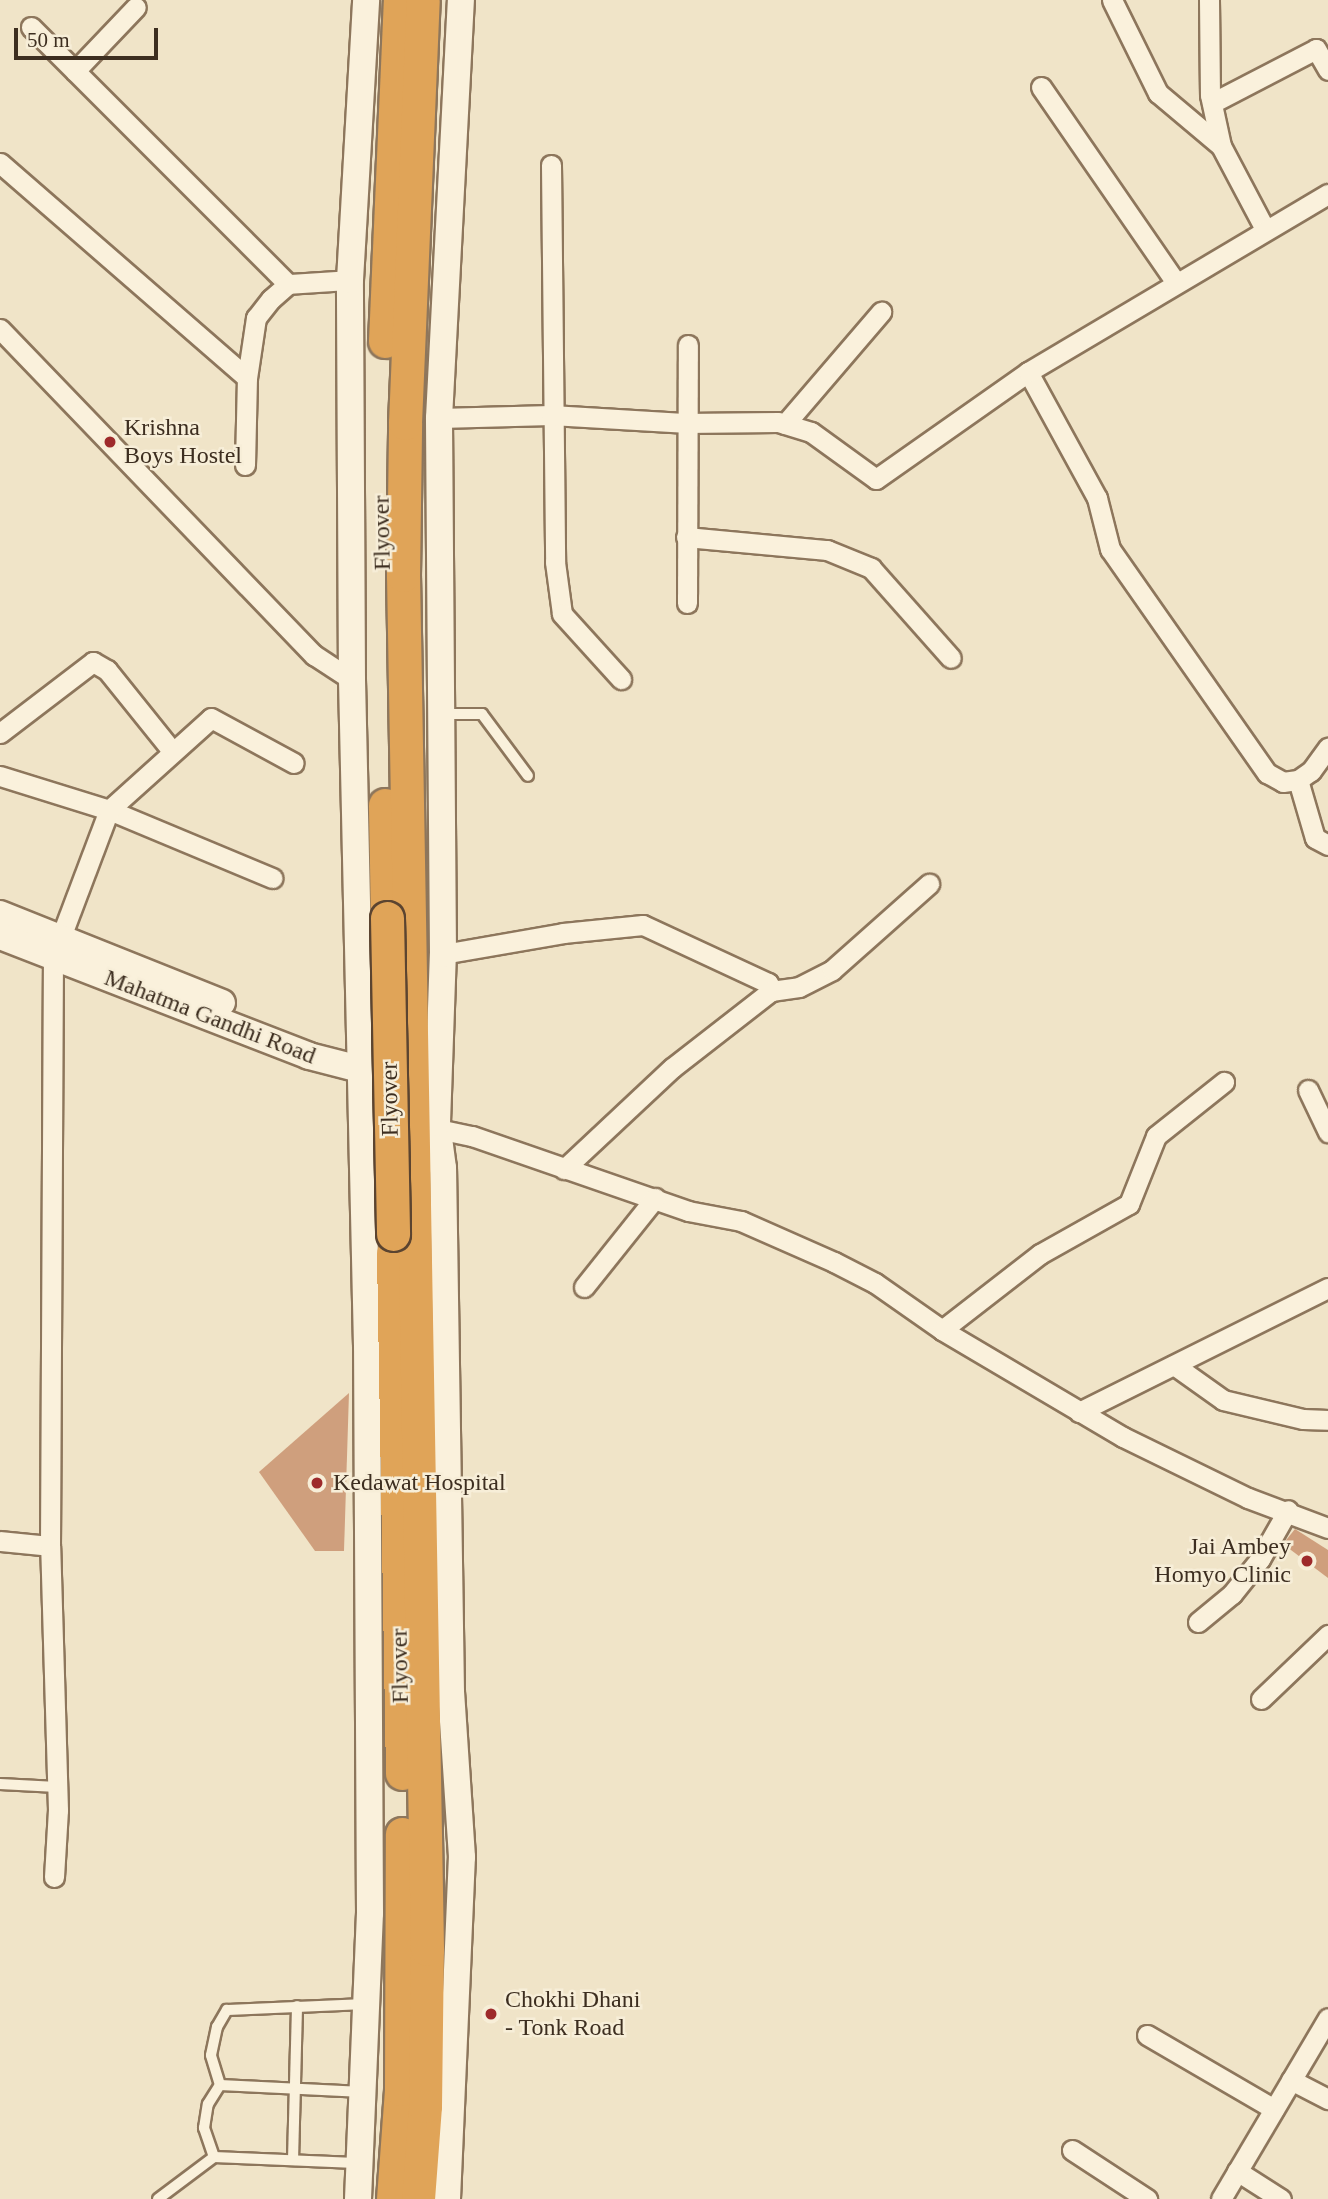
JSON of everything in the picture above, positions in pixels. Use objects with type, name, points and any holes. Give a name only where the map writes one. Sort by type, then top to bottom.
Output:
[{"type":"highway","name":"Flyover","points":[[393,2199],[401,2089],[402,1814],[382,444],[400,0]]},
{"type":"highway","points":[[418,2199],[425,2106],[427,1949],[426,1084],[404,561],[405,410],[423,0]]},
{"type":"street","points":[[358,2199],[366,2092],[370,1886],[364,1070],[352,680],[350,280],[366,0]]},
{"type":"street","points":[[447,2199],[462,1857],[451,1693],[443,1168],[438,1129],[426,1084],[443,954],[439,418],[461,0]]},
{"type":"street","points":[[1112,0],[1158,93],[1221,146]]},
{"type":"street","points":[[1209,0],[1212,103],[1221,146],[1265,229]]},
{"type":"street","points":[[75,71],[135,7]]},
{"type":"street","points":[[31,27],[288,284]]},
{"type":"street","points":[[1212,103],[1322,45],[1328,70]]},
{"type":"street","points":[[1041,87],[1176,283]]},
{"type":"street","points":[[0,163],[247,378]]},
{"type":"street","points":[[551,165],[553,552],[562,614],[621,679]]},
{"type":"street","points":[[439,418],[551,415],[684,423],[785,424],[811,432],[861,473],[876,479],[1028,372],[1328,194]]},
{"type":"street","points":[[245,465],[247,378],[256,318],[288,284],[350,280]]},
{"type":"street","points":[[785,424],[881,312]]},
{"type":"street","points":[[0,329],[314,655],[352,680]]},
{"type":"street","points":[[687,603],[684,423],[688,345]]},
{"type":"street","points":[[1028,372],[1097,498],[1110,549],[1267,773],[1283,782],[1298,780],[1311,771],[1328,748]]},
{"type":"street","points":[[686,537],[827,550],[871,568],[951,658]]},
{"type":"street","points":[[0,733],[93,662],[107,670],[173,752]]},
{"type":"street","points":[[54,1877],[57,1787],[50,1546],[56,948],[109,810],[211,718],[295,763]]},
{"type":"street","points":[[0,776],[109,810],[272,878]]},
{"type":"street","points":[[1298,780],[1315,838],[1328,845]]},
{"type":"street","points":[[564,1169],[672,1068],[771,991],[799,987],[832,970],[929,884]]},
{"type":"street","name":"Mahatma Gandhi Road","points":[[0,914],[56,948],[309,1056],[426,1084]]},
{"type":"street","points":[[443,954],[563,933],[643,925],[758,976],[771,991]]},
{"type":"street","name":"Mahatma Gandhi Road","points":[[0,936],[56,948]]},
{"type":"street","points":[[942,1329],[1040,1254],[1129,1204],[1149,1149],[1164,1125],[1224,1082]]},
{"type":"street","points":[[1308,1090],[1328,1132]]},
{"type":"street","points":[[438,1129],[472,1136],[655,1198],[688,1212],[741,1221],[834,1262],[875,1283],[942,1329],[1079,1412],[1248,1498],[1288,1510],[1328,1528]]},
{"type":"street","points":[[584,1287],[655,1198]]},
{"type":"street","points":[[1079,1412],[1328,1288]]},
{"type":"street","points":[[1174,1365],[1223,1400],[1303,1419],[1328,1420]]},
{"type":"street","points":[[1198,1622],[1239,1585],[1288,1510]]},
{"type":"street","points":[[0,1541],[50,1546]]},
{"type":"street","points":[[1261,1699],[1328,1635]]},
{"type":"street","points":[[1221,2199],[1328,2018]]},
{"type":"street","points":[[1147,2035],[1274,2109]]},
{"type":"street","points":[[1291,2080],[1328,2099]]},
{"type":"street","points":[[1072,2150],[1147,2199]]},
{"type":"street","points":[[1237,2171],[1281,2199]]},
{"type":"lane","points":[[441,714],[482,714],[528,776]]},
{"type":"lane","points":[[0,1784],[57,1787]]},
{"type":"lane","points":[[214,2157],[204,2128],[208,2104],[220,2085],[211,2055],[217,2027],[227,2010],[366,2004]]},
{"type":"lane","points":[[293,2160],[297,2006]]},
{"type":"lane","points":[[220,2085],[366,2092]]},
{"type":"lane","points":[[158,2199],[214,2157],[360,2163]]},
{"type":"building","points":[[349,1393],[344,1551],[315,1551],[259,1472]]},
{"type":"building","points":[[1295,1529],[1328,1550],[1328,1578],[1283,1544]]},
{"type":"place","name":"Krishna Boys Hostel","points":[[110,442]]},
{"type":"place","name":"Kedawat Hospital","points":[[317,1483]]},
{"type":"place","name":"Jai Ambey Homyo Clinic","points":[[1307,1561]]},
{"type":"place","name":"Chokhi Dhani - Tonk Road","points":[[491,2014]]}]
